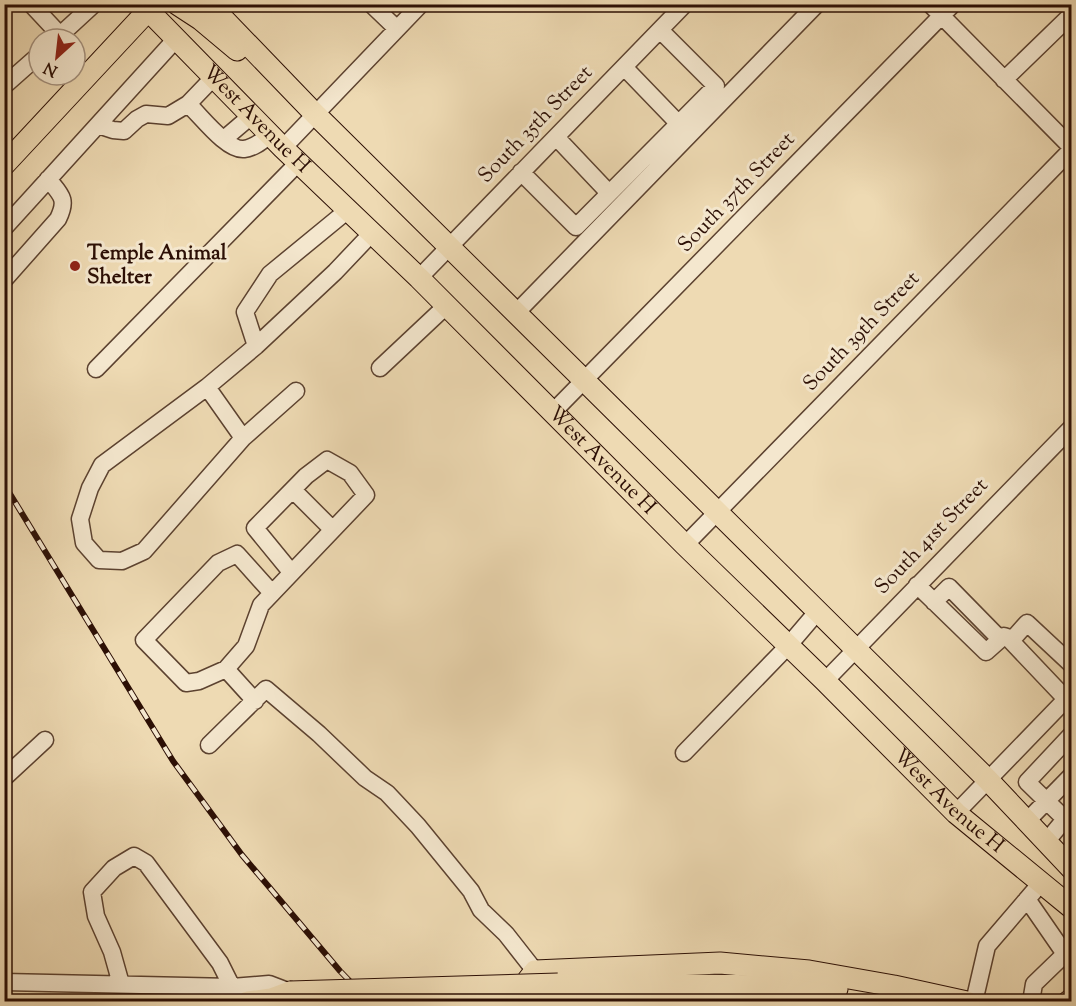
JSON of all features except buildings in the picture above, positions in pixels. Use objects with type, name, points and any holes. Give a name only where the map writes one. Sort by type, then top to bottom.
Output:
[{"type":"main road","points":[[177,4],[200,19],[243,54],[260,57]]},
{"type":"main road","name":"West Avenue H","points":[[209,4],[315,114],[987,779],[1071,868]]},
{"type":"main road","points":[[4,165],[148,7]]},
{"type":"main road","name":"West Avenue H","points":[[148,7],[175,39],[284,149],[419,278],[956,813],[1071,908]]},
{"type":"main road","points":[[523,1002],[528,980],[535,971],[720,963],[809,971],[967,1002]]},
{"type":"main road","points":[[240,994],[271,999],[290,992],[558,984],[803,986],[960,1002]]},
{"type":"main road","points":[[1068,1002],[1071,999]]},
{"type":"street","points":[[31,4],[50,27]]},
{"type":"street","points":[[69,27],[94,4]]},
{"type":"street","points":[[371,4],[397,29]]},
{"type":"street","points":[[96,369],[315,114],[421,4]]},
{"type":"street","name":"South 35th Street","points":[[419,278],[685,4]]},
{"type":"street","points":[[516,313],[817,4]]},
{"type":"street","points":[[941,9],[1004,80],[1071,148]]},
{"type":"street","name":"South 37th Street","points":[[552,413],[941,9]]},
{"type":"street","points":[[1004,80],[1071,14]]},
{"type":"street","points":[[576,227],[716,86],[660,30]]},
{"type":"street","points":[[4,228],[175,39]]},
{"type":"street","points":[[4,86],[27,66]]},
{"type":"street","points":[[624,68],[678,123]]},
{"type":"street","points":[[98,125],[124,131],[146,114],[168,116],[188,104],[213,78]]},
{"type":"street","points":[[188,104],[236,148],[244,149],[257,145],[284,149]]},
{"type":"street","points":[[224,139],[251,116]]},
{"type":"street","points":[[556,137],[609,192]]},
{"type":"street","name":"South 39th Street","points":[[685,545],[1071,148]]},
{"type":"street","points":[[521,172],[588,240]]},
{"type":"street","points":[[4,280],[62,213],[63,196],[48,179]]},
{"type":"street","points":[[256,346],[245,312],[270,274],[348,210]]},
{"type":"street","points":[[296,391],[243,438],[144,551],[122,561],[99,560],[84,543],[80,519],[90,488],[102,465],[207,387],[256,346],[335,272],[372,233]]},
{"type":"street","points":[[380,368],[446,306]]},
{"type":"street","points":[[207,387],[243,438]]},
{"type":"street","name":"South 41st Street","points":[[825,681],[1071,427]]},
{"type":"street","points":[[272,592],[237,554],[218,563],[144,640],[186,683],[199,681],[226,669],[246,646],[261,605],[332,528],[366,495],[350,472],[327,459],[306,476],[255,528],[291,572]]},
{"type":"street","points":[[293,490],[332,528]]},
{"type":"street","points":[[921,581],[938,598],[949,587],[1069,696],[956,813]]},
{"type":"street","points":[[684,753],[788,646],[817,612]]},
{"type":"street","points":[[1007,639],[1027,623],[1071,665]]},
{"type":"street","points":[[226,669],[255,701]]},
{"type":"street","points":[[209,745],[266,689],[319,734],[364,778],[387,793],[438,849],[471,891],[482,910],[506,934],[535,971]]},
{"type":"street","points":[[1046,842],[1068,815],[1047,802],[1027,782],[1071,734],[1052,713]]},
{"type":"street","points":[[4,778],[45,740]]},
{"type":"street","points":[[1027,821],[1071,775]]},
{"type":"street","points":[[121,984],[112,952],[96,916],[92,892],[114,868],[134,856],[146,862],[240,994]]},
{"type":"street","points":[[974,1002],[987,946],[1041,883]]},
{"type":"street","points":[[1027,899],[1065,954],[1034,984],[1031,1002]]},
{"type":"street","points":[[8,978],[240,994]]},
{"type":"railway","points":[[4,484],[173,761],[242,855],[340,971],[370,1002]]},
{"type":"place","name":"Temple Animal Shelter","points":[[75,266]]}]
